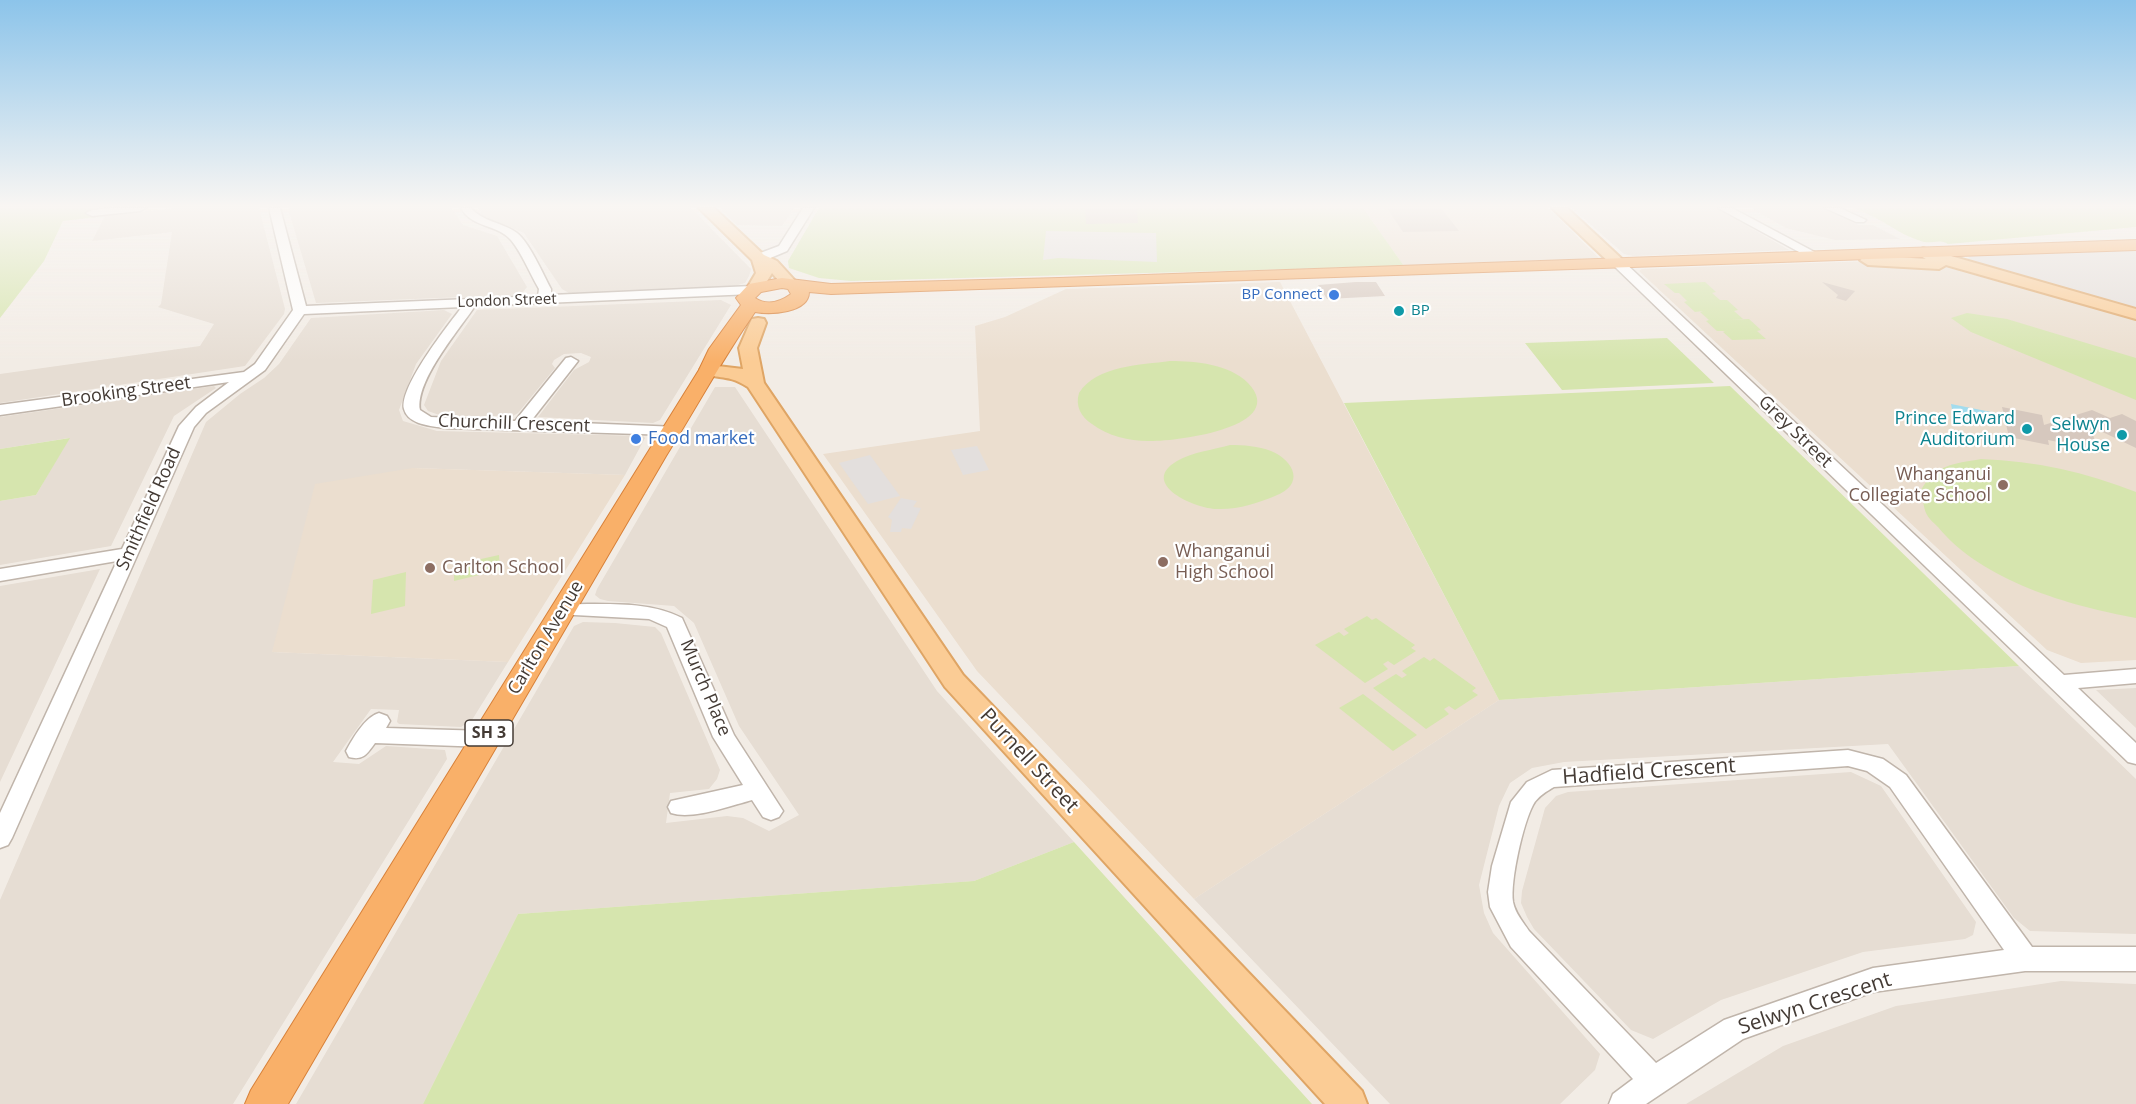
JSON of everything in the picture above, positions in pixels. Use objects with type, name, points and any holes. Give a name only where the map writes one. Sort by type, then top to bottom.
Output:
[{"type":"highway","name":"SH 3","points":[[752,302],[768,285],[793,294],[818,294],[869,287],[1765,260]]},
{"type":"highway","name":"SH 3","points":[[1829,260],[1874,260]]},
{"type":"highway","points":[[766,261],[802,278],[869,287]]},
{"type":"highway","name":"Carlton Avenue","points":[[265,1104],[655,456],[713,364],[733,341],[752,302],[793,294]]},
{"type":"main road","name":"Grey Street","points":[[1614,260],[1618,263]]},
{"type":"main road","points":[[1868,260],[1940,264],[2042,288],[2136,314]]},
{"type":"main road","points":[[1961,260],[2042,288]]},
{"type":"main road","points":[[766,261],[793,294]]},
{"type":"main road","name":"Purnell Street","points":[[766,261],[764,273],[752,302],[748,348],[754,383],[954,681],[1349,1104]]},
{"type":"main road","points":[[713,364],[740,373],[754,383]]},
{"type":"street","points":[[287,260],[300,310]]},
{"type":"street","points":[[528,260],[545,289],[544,300]]},
{"type":"street","name":"Grey Street","points":[[1618,263],[2136,756]]},
{"type":"street","name":"London Street","points":[[300,310],[714,293],[752,302]]},
{"type":"street","name":"Churchill Crescent","points":[[471,303],[426,368],[411,401],[413,411],[424,419],[433,422],[672,430]]},
{"type":"street","name":"Smithfield Road","points":[[0,838],[182,435],[192,418],[252,375],[270,354],[300,310]]},
{"type":"street","points":[[520,425],[571,361]]},
{"type":"street","name":"Brooking Street","points":[[0,410],[252,375]]},
{"type":"street","points":[[0,576],[129,553]]},
{"type":"street","name":"Murch Place","points":[[563,610],[649,613],[660,615],[675,623],[724,736],[771,811]]},
{"type":"street","points":[[2059,683],[2136,676]]},
{"type":"street","points":[[368,736],[486,739]]},
{"type":"street","name":"Hadfield Crescent","points":[[1654,1081],[1520,939],[1507,918],[1501,902],[1501,883],[1522,802],[1539,784],[1552,779],[1848,758],[1878,765],[1898,781],[2025,959]]},
{"type":"street","points":[[679,807],[716,801],[756,790]]},
{"type":"street","name":"Selwyn Crescent","points":[[1623,1104],[1734,1029],[1873,980],[2025,959],[2136,959]]},
{"type":"shaded area","points":[[168,260],[272,260],[285,309],[284,314],[245,366],[0,403],[0,374],[200,346],[214,324],[158,307],[161,304]]},
{"type":"shaded area","points":[[303,260],[511,260],[527,287],[523,292],[511,295],[316,303]]},
{"type":"shaded area","points":[[542,260],[742,260],[751,269],[745,283],[728,288],[569,293],[562,289]]},
{"type":"shaded area","points":[[1096,260],[1157,260],[1157,262]]},
{"type":"shaded area","points":[[1399,260],[1562,260],[1404,266]]},
{"type":"shaded area","name":"Whanganui Collegiate School","points":[[1900,260],[1935,264],[2136,320],[2136,660],[2081,663],[2047,650],[1639,271],[1642,269]]},
{"type":"shaded area","points":[[1966,260],[2136,260],[2136,308]]},
{"type":"shaded area","name":"Whanganui High School","points":[[1280,282],[1499,700],[1194,899],[977,671],[823,454],[980,431],[975,326],[1005,317],[1066,289]]},
{"type":"shaded area","points":[[721,300],[731,305],[660,420],[653,423],[538,417],[574,370],[589,362],[591,357],[581,353],[564,354],[554,360],[552,364],[555,368],[513,416],[442,416],[428,411],[424,405],[441,361],[477,310]]},
{"type":"shaded area","points":[[444,310],[452,314],[416,364],[399,410],[403,421],[437,431],[643,436],[645,438],[625,475],[413,468],[272,652],[508,662],[472,720],[461,727],[399,724],[397,722],[399,710],[371,709],[333,762],[359,764],[386,746],[445,750],[447,759],[233,1104],[0,1104],[0,900],[206,422],[279,364],[311,318]]},
{"type":"shaded area","points":[[214,386],[216,388],[174,416],[111,546],[0,565],[0,501],[36,495],[69,438],[0,449],[0,417]]},
{"type":"shaded area","points":[[715,387],[735,387],[937,691],[1074,842],[974,881],[518,914],[423,1104],[296,1104],[574,626],[583,622],[615,623],[655,627],[661,633],[720,770],[717,779],[709,789],[670,793],[666,823],[727,816],[743,818],[769,831],[799,815],[739,726],[694,623],[674,606],[608,601],[595,595]]},
{"type":"shaded area","points":[[977,446],[989,470],[963,475],[951,450]]},
{"type":"shaded area","points":[[870,455],[900,496],[868,504],[839,463]]},
{"type":"shaded area","name":"Carlton School","points":[[413,468],[625,475],[508,662],[272,652],[315,484]]},
{"type":"shaded area","points":[[901,498],[917,501],[913,507],[921,508],[911,529],[902,528],[901,532],[890,532],[892,520],[888,517]]},
{"type":"shaded area","points":[[100,569],[0,782],[0,586]]},
{"type":"shaded area","points":[[2019,666],[2136,779],[2136,934],[2030,931],[2014,918],[1888,744],[1564,762],[1532,768],[1510,783],[1499,806],[1479,885],[1484,913],[1493,933],[1600,1054],[1595,1070],[1560,1104],[1390,1104],[1194,899],[1499,700]]},
{"type":"shaded area","points":[[2136,688],[2136,728],[2096,690]]},
{"type":"shaded area","points":[[1851,772],[1881,786],[1976,922],[1973,935],[1965,939],[1863,952],[1721,1000],[1653,1039],[1631,1030],[1534,929],[1521,903],[1522,891],[1545,808],[1556,796],[1568,792]]},
{"type":"shaded area","points":[[2061,981],[2136,984],[2136,1104],[1686,1104],[1783,1046],[1896,1006]]},
{"type":"green space","points":[[0,260],[45,260],[44,261],[0,318]]},
{"type":"green space","points":[[1399,260],[1404,266],[851,281],[819,278],[789,268],[788,261]]},
{"type":"green space","points":[[1705,282],[1716,292],[1712,293],[1720,300],[1727,300],[1738,310],[1734,311],[1743,319],[1731,320],[1749,319],[1761,330],[1757,331],[1766,339],[1732,340],[1723,332],[1725,331],[1717,331],[1706,321],[1709,320],[1700,312],[1703,311],[1695,312],[1684,302],[1687,301],[1679,293],[1675,293],[1664,284]]},
{"type":"green space","points":[[1967,313],[2007,319],[2136,358],[2136,400],[1971,332],[1951,318]]},
{"type":"green space","points":[[1667,338],[1714,383],[1562,390],[1525,343]]},
{"type":"green space","points":[[1170,361],[1212,365],[1240,377],[1248,383],[1257,398],[1254,411],[1242,421],[1223,429],[1202,435],[1161,441],[1133,440],[1112,435],[1092,424],[1082,415],[1078,407],[1079,393],[1097,377],[1120,368]]},
{"type":"green space","points":[[1730,386],[2019,666],[1499,700],[1344,403]]},
{"type":"green space","points":[[70,438],[36,495],[0,501],[0,449]]},
{"type":"green space","points":[[1230,445],[1261,448],[1279,455],[1291,467],[1293,480],[1290,486],[1262,501],[1240,507],[1217,509],[1196,505],[1185,500],[1167,486],[1164,478],[1167,470],[1177,461],[1196,453]]},
{"type":"green space","points":[[1981,459],[2021,462],[2060,469],[2136,492],[2136,618],[2083,606],[2029,588],[1978,562],[1956,546],[1927,515],[1921,490],[1939,470],[1962,462]]},
{"type":"green space","points":[[499,555],[500,570],[454,581],[454,565]]},
{"type":"green space","points":[[406,572],[405,606],[371,614],[373,580]]},
{"type":"green space","points":[[1367,616],[1372,620],[1376,618],[1415,645],[1411,648],[1416,651],[1394,665],[1388,661],[1383,664],[1388,669],[1365,683],[1315,645],[1339,632],[1344,636],[1349,633],[1344,629]]},
{"type":"green space","points":[[1424,657],[1430,661],[1434,658],[1476,688],[1472,691],[1478,695],[1455,710],[1449,706],[1444,709],[1449,714],[1426,729],[1373,688],[1396,674],[1402,678],[1407,675],[1402,671]]},
{"type":"green space","points":[[1363,694],[1417,735],[1393,751],[1339,708]]},
{"type":"green space","points":[[1074,842],[1312,1104],[423,1104],[518,914],[974,881]]},
{"type":"water","points":[[1951,404],[1996,413],[1999,425],[1953,415]]},
{"type":"building","points":[[1376,282],[1385,296],[1327,299],[1318,285]]},
{"type":"building","points":[[1822,282],[1855,291],[1846,301],[1836,298],[1838,295]]},
{"type":"building","points":[[2002,407],[2042,415],[2044,425],[2092,410],[2110,418],[2122,414],[2136,421],[2136,448],[2090,426],[2098,450],[2048,440],[2049,445],[2009,437]]},
{"type":"place","name":"BP Connect","points":[[1334,295]]},
{"type":"place","name":"BP","points":[[1399,311]]},
{"type":"place","name":"Prince Edward Auditorium","points":[[2027,429]]},
{"type":"place","name":"Selwyn House","points":[[2122,435]]},
{"type":"place","name":"Food market","points":[[636,439]]},
{"type":"place","name":"Whanganui Collegiate School","points":[[2003,485]]},
{"type":"place","name":"Whanganui High School","points":[[1163,562]]},
{"type":"place","name":"Carlton School","points":[[430,568]]}]
